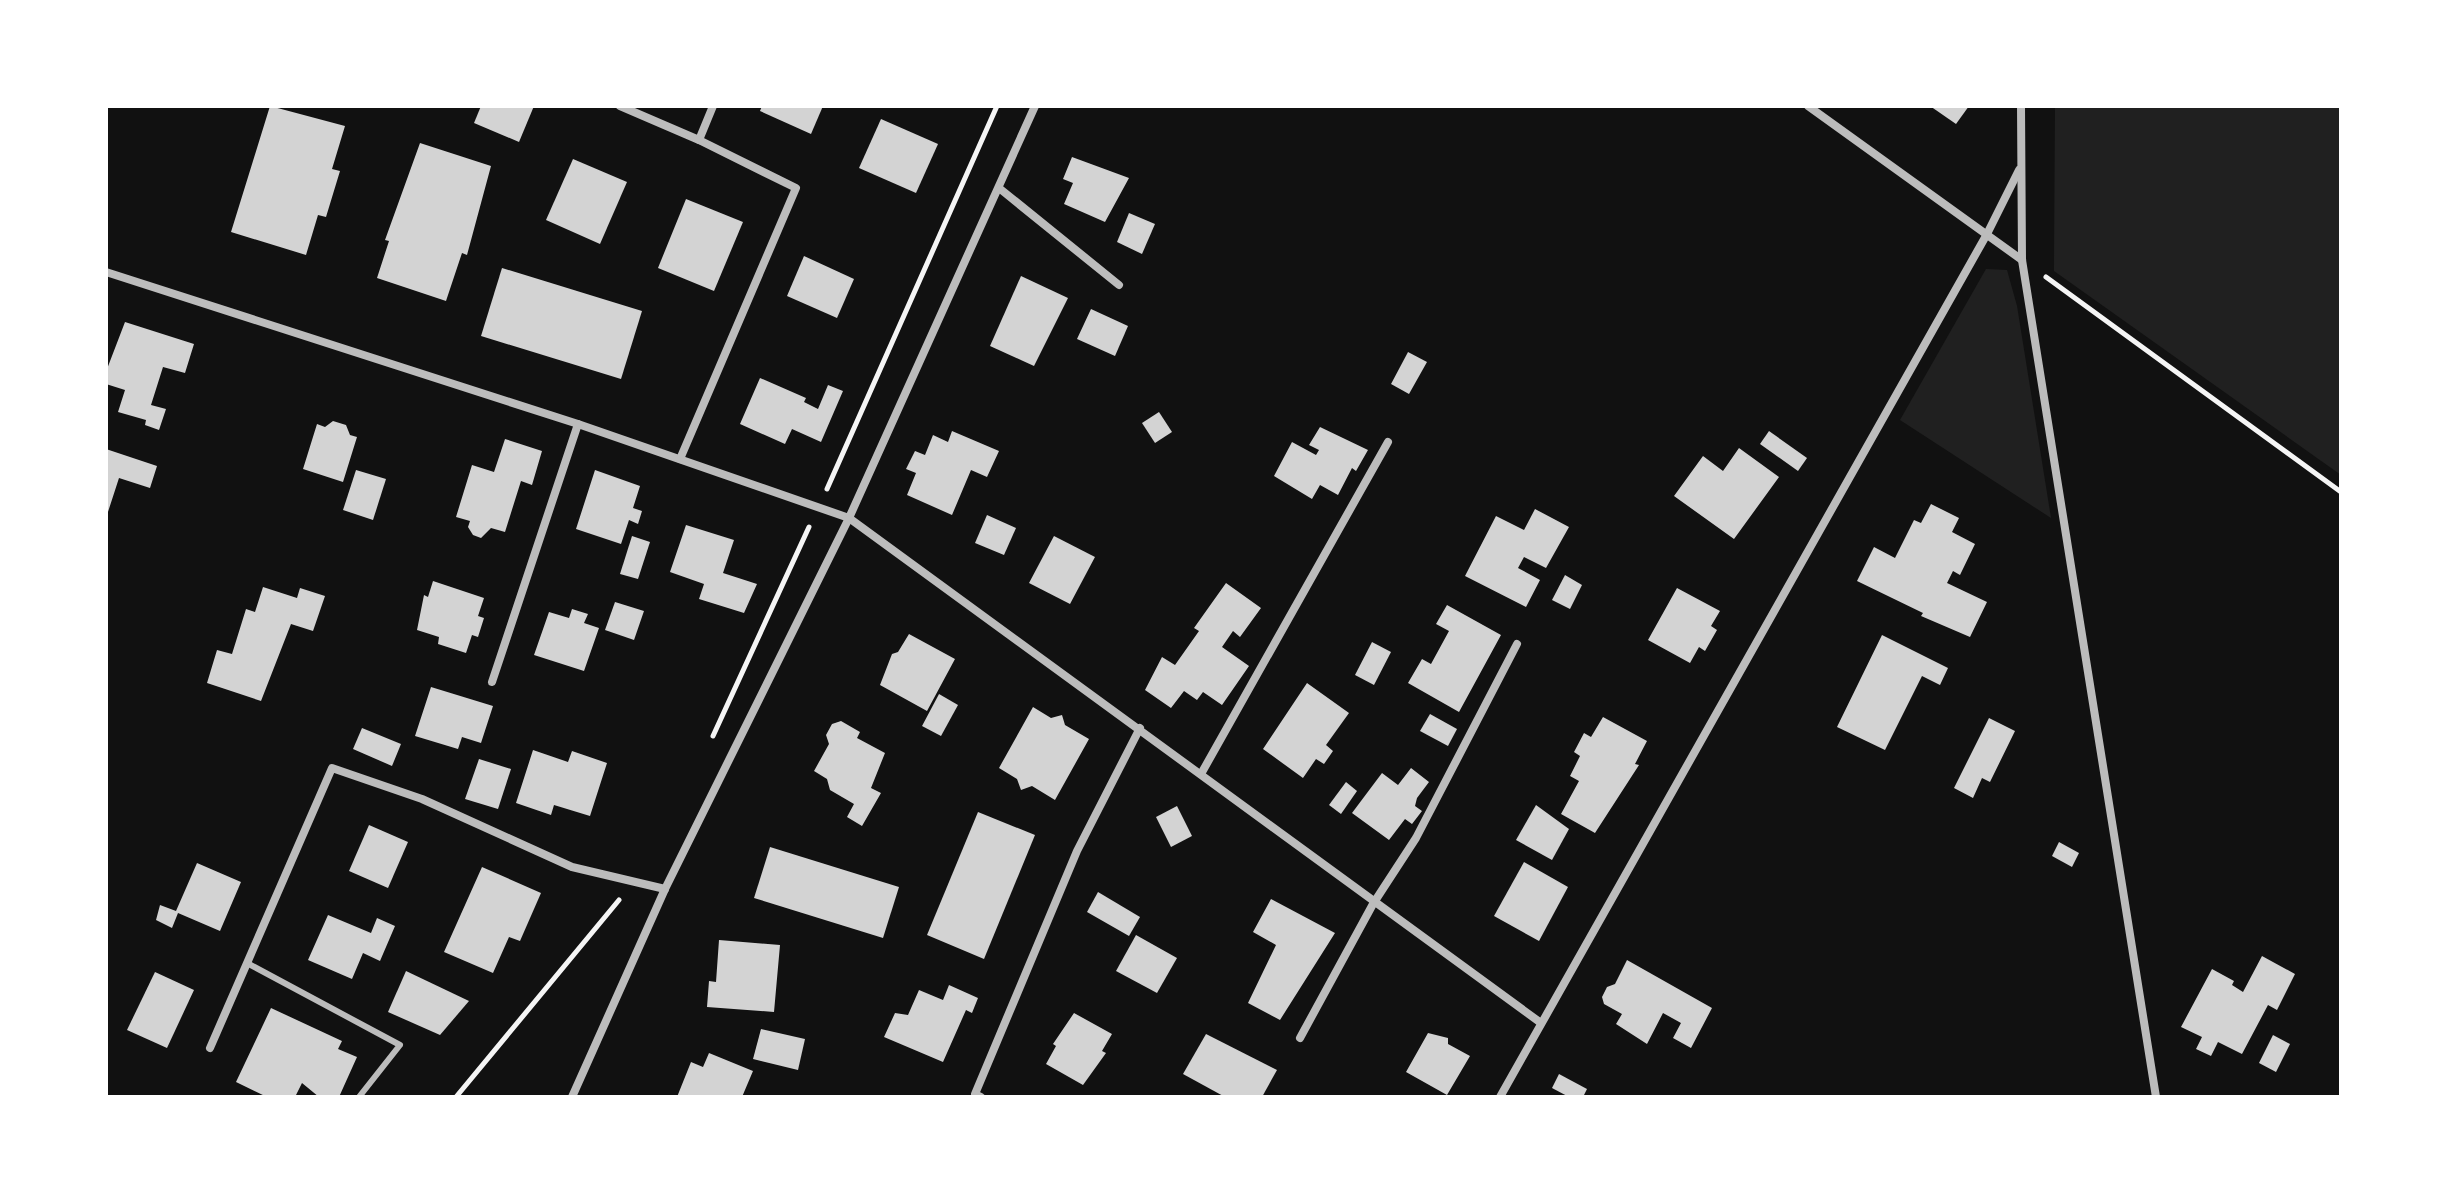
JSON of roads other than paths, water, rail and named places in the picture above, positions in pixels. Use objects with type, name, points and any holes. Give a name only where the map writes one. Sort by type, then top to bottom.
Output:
[{"type":"street","points":[[620,106],[699,140],[796,188],[680,459]]},
{"type":"street","points":[[699,140],[713,106]]},
{"type":"street","points":[[572,1097],[665,889],[849,518],[1035,106]]},
{"type":"street","points":[[1808,106],[2022,260]]},
{"type":"street","points":[[2021,106],[2019,170],[2022,260],[2156,1097]]},
{"type":"street","points":[[1500,1097],[1987,234],[2019,170]]},
{"type":"street","points":[[999,188],[1119,285]]},
{"type":"street","points":[[106,272],[578,424],[819,505],[849,518],[1140,728],[1373,904],[1541,1023]]},
{"type":"street","points":[[492,682],[578,424]]},
{"type":"street","points":[[1201,774],[1388,442]]},
{"type":"street","points":[[1300,1038],[1373,904],[1416,838],[1517,644]]},
{"type":"street","points":[[981,1097],[975,1094],[1077,851],[1140,728]]},
{"type":"street","points":[[210,1048],[332,768],[422,799],[572,867],[665,889]]},
{"type":"lane","points":[[247,963],[400,1045],[359,1097]]}]
